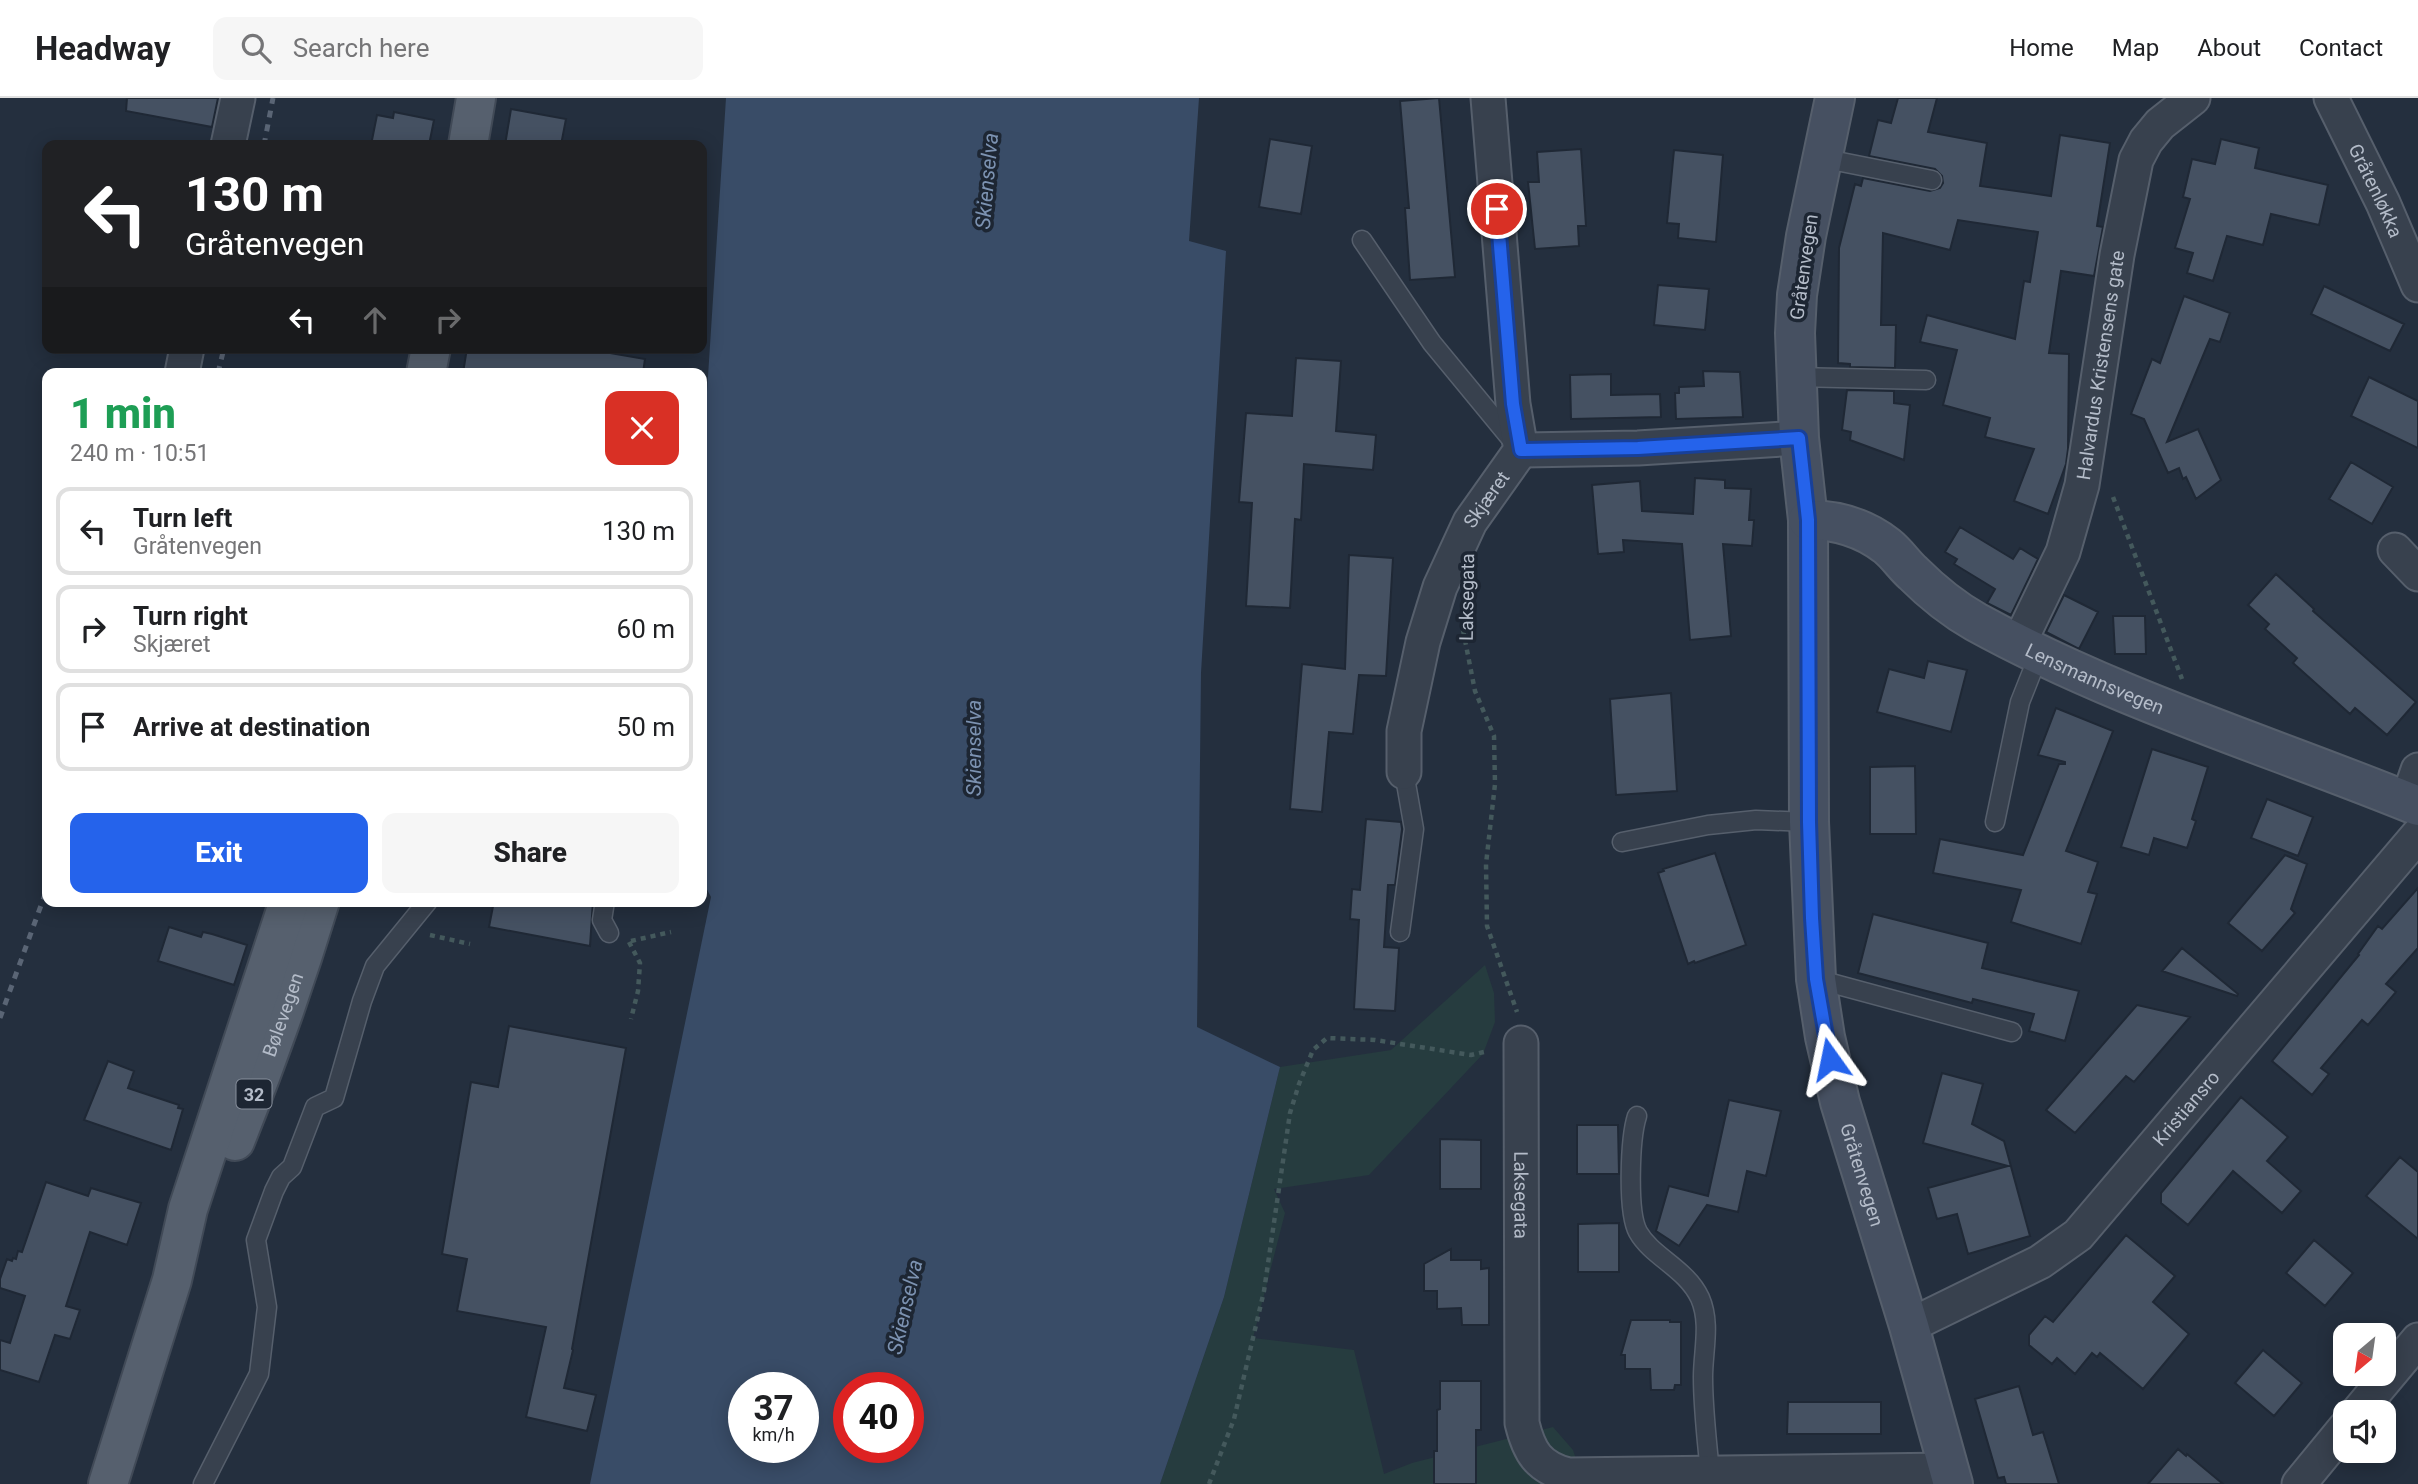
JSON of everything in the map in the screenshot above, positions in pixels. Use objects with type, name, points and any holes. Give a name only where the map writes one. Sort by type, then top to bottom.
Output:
[{"type":"main road","points":[[469,140],[476,98]]},
{"type":"main road","name":"Bølevegen","points":[[108,1482],[172,1280],[183,1226],[287,907]]},
{"type":"main road","name":"Bølevegen","points":[[172,1280],[199,1229],[266,1063],[296,980],[318,907]]},
{"type":"street","points":[[229,140],[237,98]]},
{"type":"street","name":"Skjæret","points":[[1404,772],[1404,731],[1423,642],[1440,587],[1470,522],[1521,450],[1513,404],[1488,98]]},
{"type":"street","name":"Gråtenvegen","points":[[1835,98],[1821,158],[1797,295],[1796,377],[1799,438],[1808,520],[1809,822],[1816,979],[1825,1038],[1840,1102],[1909,1326],[1951,1477]]},
{"type":"street","name":"Halvardus Kristensens gate","points":[[2029,649],[2037,603],[2063,552],[2082,485],[2117,255],[2136,160],[2146,141],[2160,124],[2193,98]]},
{"type":"street","name":"Gråtenløkka","points":[[2331,98],[2383,203],[2418,285]]},
{"type":"street","points":[[1521,450],[1638,448],[1799,438]]},
{"type":"street","name":"Lensmannsvegen","points":[[1808,520],[1832,520],[1863,531],[1888,547],[1944,601],[1975,621],[2029,649],[2199,722],[2415,803]]},
{"type":"street","points":[[2395,550],[2418,574]]},
{"type":"street","name":"Kristiansro","points":[[1909,1326],[2040,1262],[2078,1235],[2415,803]]},
{"type":"street","name":"Laksegata","points":[[1521,1043],[1522,1423],[1527,1442],[1537,1458],[1550,1470],[1568,1475],[1710,1473],[1746,1478],[1951,1477]]},
{"type":"street","points":[[2370,1400],[2412,1360]]},
{"type":"street","points":[[2299,1484],[2333,1443]]},
{"type":"lane","points":[[1821,158],[1932,180]]},
{"type":"lane","points":[[1363,240],[1432,343],[1494,421],[1521,450]]},
{"type":"lane","points":[[1796,377],[1926,380]]},
{"type":"lane","points":[[1995,822],[2029,649]]},
{"type":"lane","points":[[1400,932],[1414,828],[1404,772]]},
{"type":"lane","points":[[1622,842],[1708,825],[1756,820],[1809,822]]},
{"type":"lane","points":[[203,1484],[259,1374],[267,1307],[256,1240],[264,1214],[281,1178],[292,1167],[315,1107],[334,1098],[375,966],[423,907]]},
{"type":"lane","points":[[603,907],[602,920],[609,933]]},
{"type":"lane","points":[[1816,979],[2012,1032]]},
{"type":"lane","points":[[1637,1116],[1632,1152],[1632,1211],[1639,1232],[1683,1273],[1700,1298],[1706,1325],[1703,1378],[1710,1473]]},
{"type":"path","points":[[2109,488],[2199,722]]},
{"type":"path","name":"Laksegata","points":[[1464,618],[1463,632],[1475,691],[1494,736],[1495,784],[1486,864],[1487,926],[1517,1006],[1521,1043]]},
{"type":"path","points":[[409,924],[418,933],[470,944]]},
{"type":"path","points":[[609,933],[629,942],[671,932]]},
{"type":"path","points":[[629,942],[640,963],[638,991],[631,1019]]},
{"type":"path","points":[[1209,1484],[1234,1419],[1264,1291],[1290,1113],[1298,1084],[1313,1050],[1327,1038],[1375,1040],[1471,1055],[1521,1043]]},
{"type":"green space","points":[[1485,965],[1494,993],[1495,1022],[1483,1054],[1369,1175],[1274,1189],[1285,1213],[1253,1338],[1354,1350],[1384,1474],[1412,1463],[1553,1427],[1573,1450],[1584,1484],[1160,1484],[1224,1297],[1280,1067],[1391,1050]]},
{"type":"water","name":"Skienselva","points":[[726,98],[1199,98],[1189,241],[1226,251],[1201,673],[1197,1027],[1280,1067],[1224,1297],[1160,1484],[590,1484],[711,897],[707,889],[707,392]]},
{"type":"building","points":[[127,98],[218,98],[212,127],[126,111]]},
{"type":"building","points":[[1439,98],[1455,277],[1410,280],[1405,208],[1409,208],[1400,101]]},
{"type":"building","points":[[1898,98],[1937,98],[1928,132],[1987,143],[1980,186],[2051,196],[2060,135],[2110,143],[2097,226],[2103,227],[2094,276],[2061,271],[2049,353],[2069,354],[2068,449],[2066,464],[2048,514],[2014,501],[2034,449],[1985,437],[1990,418],[1943,405],[1957,350],[1920,342],[1927,315],[2015,339],[2024,281],[2030,282],[2038,232],[1958,220],[1950,250],[1883,233],[1881,325],[1896,325],[1895,368],[1850,367],[1850,364],[1838,363],[1839,248],[1855,184],[1861,186],[1863,178],[1930,191],[1940,188],[1943,183],[1942,176],[1935,169],[1869,156],[1878,120],[1891,123]]},
{"type":"building","points":[[511,109],[566,119],[562,140],[506,140]]},
{"type":"building","points":[[394,112],[434,120],[430,140],[372,140],[377,115],[393,118]]},
{"type":"building","points":[[1270,139],[1312,146],[1301,214],[1259,207]]},
{"type":"building","points":[[2221,139],[2259,148],[2255,168],[2328,185],[2319,225],[2271,214],[2263,245],[2227,236],[2213,281],[2187,273],[2193,253],[2175,248],[2190,199],[2183,197],[2192,159],[2215,164]]},
{"type":"building","points":[[1581,149],[1586,226],[1578,226],[1579,246],[1535,249],[1528,182],[1539,182],[1537,152]]},
{"type":"building","points":[[1674,150],[1723,155],[1716,242],[1678,238],[1679,224],[1667,223]]},
{"type":"building","points":[[1658,285],[1709,289],[1705,330],[1654,325]]},
{"type":"building","points":[[2324,286],[2404,324],[2390,351],[2311,314]]},
{"type":"building","points":[[2184,296],[2230,313],[2220,342],[2210,339],[2167,442],[2198,429],[2221,480],[2196,499],[2179,468],[2168,473],[2144,419],[2131,414],[2152,359],[2160,363]]},
{"type":"building","points":[[466,354],[616,354],[645,359],[644,368],[464,368]]},
{"type":"building","points":[[1296,358],[1341,361],[1336,431],[1376,435],[1373,470],[1304,464],[1301,520],[1295,519],[1290,608],[1246,606],[1252,503],[1239,502],[1246,413],[1292,416]]},
{"type":"building","points":[[1703,371],[1740,372],[1743,417],[1676,419],[1675,393],[1679,393],[1679,387],[1704,386]]},
{"type":"building","points":[[1611,374],[1611,395],[1660,394],[1661,417],[1571,419],[1570,375]]},
{"type":"building","points":[[2369,377],[2418,401],[2418,448],[2351,416]]},
{"type":"building","points":[[1847,390],[1894,391],[1894,403],[1910,405],[1904,460],[1850,440],[1851,432],[1842,430]]},
{"type":"building","points":[[2351,462],[2393,487],[2372,524],[2329,499]]},
{"type":"building","points":[[1695,478],[1725,480],[1725,488],[1751,489],[1749,520],[1754,520],[1752,546],[1723,544],[1731,636],[1690,640],[1682,544],[1623,540],[1624,552],[1598,554],[1592,485],[1640,481],[1642,511],[1693,514]]},
{"type":"building","points":[[1960,527],[2013,559],[2020,548],[2038,559],[2011,615],[1987,603],[1995,589],[1954,564],[1957,559],[1945,552]]},
{"type":"building","points":[[1349,555],[1393,558],[1386,676],[1359,675],[1353,734],[1329,732],[1322,812],[1290,809],[1302,664],[1345,669]]},
{"type":"building","points":[[2276,574],[2314,609],[2313,611],[2416,702],[2387,735],[2355,708],[2350,714],[2293,663],[2297,658],[2265,629],[2269,624],[2248,605]]},
{"type":"building","points":[[2064,595],[2098,612],[2079,649],[2046,632]]},
{"type":"building","points":[[2113,616],[2145,616],[2146,654],[2115,654]]},
{"type":"building","points":[[1928,661],[1967,670],[1951,732],[1877,712],[1889,669],[1924,678]]},
{"type":"building","points":[[1671,693],[1677,791],[1616,795],[1610,699]]},
{"type":"building","points":[[2056,708],[2113,731],[2066,851],[2098,862],[2088,892],[2097,894],[2081,944],[2011,922],[2021,890],[1933,873],[1940,839],[2023,855],[2059,764],[2065,764],[2038,755]]},
{"type":"building","points":[[2152,749],[2208,767],[2192,819],[2196,821],[2187,848],[2154,838],[2149,855],[2121,847]]},
{"type":"building","points":[[1915,766],[1916,834],[1870,834],[1870,767]]},
{"type":"building","points":[[2267,799],[2313,817],[2298,856],[2251,838]]},
{"type":"building","points":[[1366,819],[1401,822],[1395,885],[1388,885],[1384,947],[1399,948],[1395,1011],[1354,1009],[1359,920],[1350,919],[1352,889],[1360,890]]},
{"type":"building","points":[[1715,853],[1746,945],[1688,964],[1658,873],[1664,871],[1663,869]]},
{"type":"building","points":[[2285,855],[2307,864],[2291,909],[2295,913],[2262,951],[2228,923]]},
{"type":"building","points":[[2418,888],[2418,948],[2386,984],[2396,992],[2368,1025],[2362,1020],[2321,1068],[2329,1074],[2312,1095],[2272,1061],[2359,955],[2378,926],[2382,929]]},
{"type":"building","points":[[493,907],[593,907],[590,946],[489,927]]},
{"type":"building","points":[[1873,914],[1988,943],[1982,968],[2079,991],[2065,1041],[2029,1031],[2034,1014],[1973,999],[1972,1003],[1858,973]]},
{"type":"building","points":[[169,927],[201,937],[203,932],[212,934],[247,945],[234,985],[158,961]]},
{"type":"building","points":[[2182,948],[2238,994],[2237,996],[2162,971]]},
{"type":"building","points":[[2137,1005],[2190,1017],[2134,1082],[2126,1076],[2075,1133],[2046,1110]]},
{"type":"building","points":[[509,1026],[626,1048],[564,1388],[596,1395],[587,1431],[526,1417],[546,1327],[457,1311],[467,1259],[442,1254],[471,1082],[498,1087]]},
{"type":"building","points":[[108,1061],[134,1071],[128,1088],[179,1105],[178,1108],[183,1109],[171,1150],[84,1120]]},
{"type":"building","points":[[1942,1073],[1983,1084],[1972,1124],[2004,1141],[2030,1236],[1968,1254],[1957,1214],[1937,1219],[1928,1188],[2008,1166],[1923,1143]]},
{"type":"building","points":[[2241,1097],[2288,1137],[2267,1161],[2301,1191],[2282,1213],[2233,1171],[2188,1225],[2161,1203],[2161,1193]]},
{"type":"building","points":[[1729,1100],[1781,1111],[1766,1176],[1747,1171],[1738,1212],[1707,1205],[1679,1246],[1656,1231],[1669,1186],[1708,1196]]},
{"type":"building","points":[[1577,1125],[1618,1125],[1619,1174],[1577,1174]]},
{"type":"building","points":[[1440,1139],[1481,1140],[1481,1189],[1440,1189]]},
{"type":"building","points":[[2400,1157],[2418,1172],[2418,1239],[2366,1196]]},
{"type":"building","points":[[46,1182],[88,1196],[91,1188],[141,1203],[127,1245],[90,1232],[66,1306],[80,1310],[70,1339],[55,1335],[39,1382],[0,1370],[0,1340],[10,1343],[25,1296],[0,1288],[0,1279],[7,1259],[12,1261],[13,1258],[16,1259],[18,1251],[22,1252]]},
{"type":"building","points":[[1619,1223],[1619,1272],[1578,1272],[1578,1224]]},
{"type":"building","points":[[2126,1235],[2175,1276],[2153,1302],[2189,1334],[2143,1389],[2100,1353],[2097,1357],[2092,1353],[2075,1374],[2057,1358],[2052,1364],[2029,1345],[2029,1335],[2045,1316],[2053,1322]]},
{"type":"building","points":[[2314,1240],[2353,1273],[2325,1306],[2286,1273]]},
{"type":"building","points":[[1451,1249],[1451,1260],[1481,1260],[1481,1269],[1489,1268],[1489,1325],[1462,1325],[1461,1308],[1437,1309],[1437,1291],[1424,1291],[1424,1264]]},
{"type":"building","points":[[1631,1320],[1681,1322],[1681,1385],[1675,1385],[1674,1390],[1651,1390],[1650,1369],[1625,1369],[1625,1355],[1621,1355]]},
{"type":"building","points":[[2263,1350],[2302,1383],[2274,1416],[2235,1383]]},
{"type":"building","points":[[1440,1381],[1481,1381],[1481,1430],[1476,1430],[1476,1484],[1434,1484]]},
{"type":"building","points":[[2019,1386],[2033,1435],[2043,1432],[2059,1484],[2006,1484],[2004,1477],[1998,1478],[1975,1399]]},
{"type":"building","points":[[1788,1402],[1881,1402],[1881,1434],[1787,1434]]},
{"type":"building","points":[[2178,1449],[2186,1456],[2187,1454],[2223,1484],[2148,1484]]},
{"type":"railway","points":[[265,140],[273,98]]},
{"type":"railway","points":[[219,368],[223,354]]},
{"type":"railway","points":[[0,1018],[42,903]]},
{"type":"route","points":[[1497,209],[1513,404],[1521,450],[1638,448],[1799,438],[1808,520],[1812,918],[1816,979],[1830,1059]]}]
